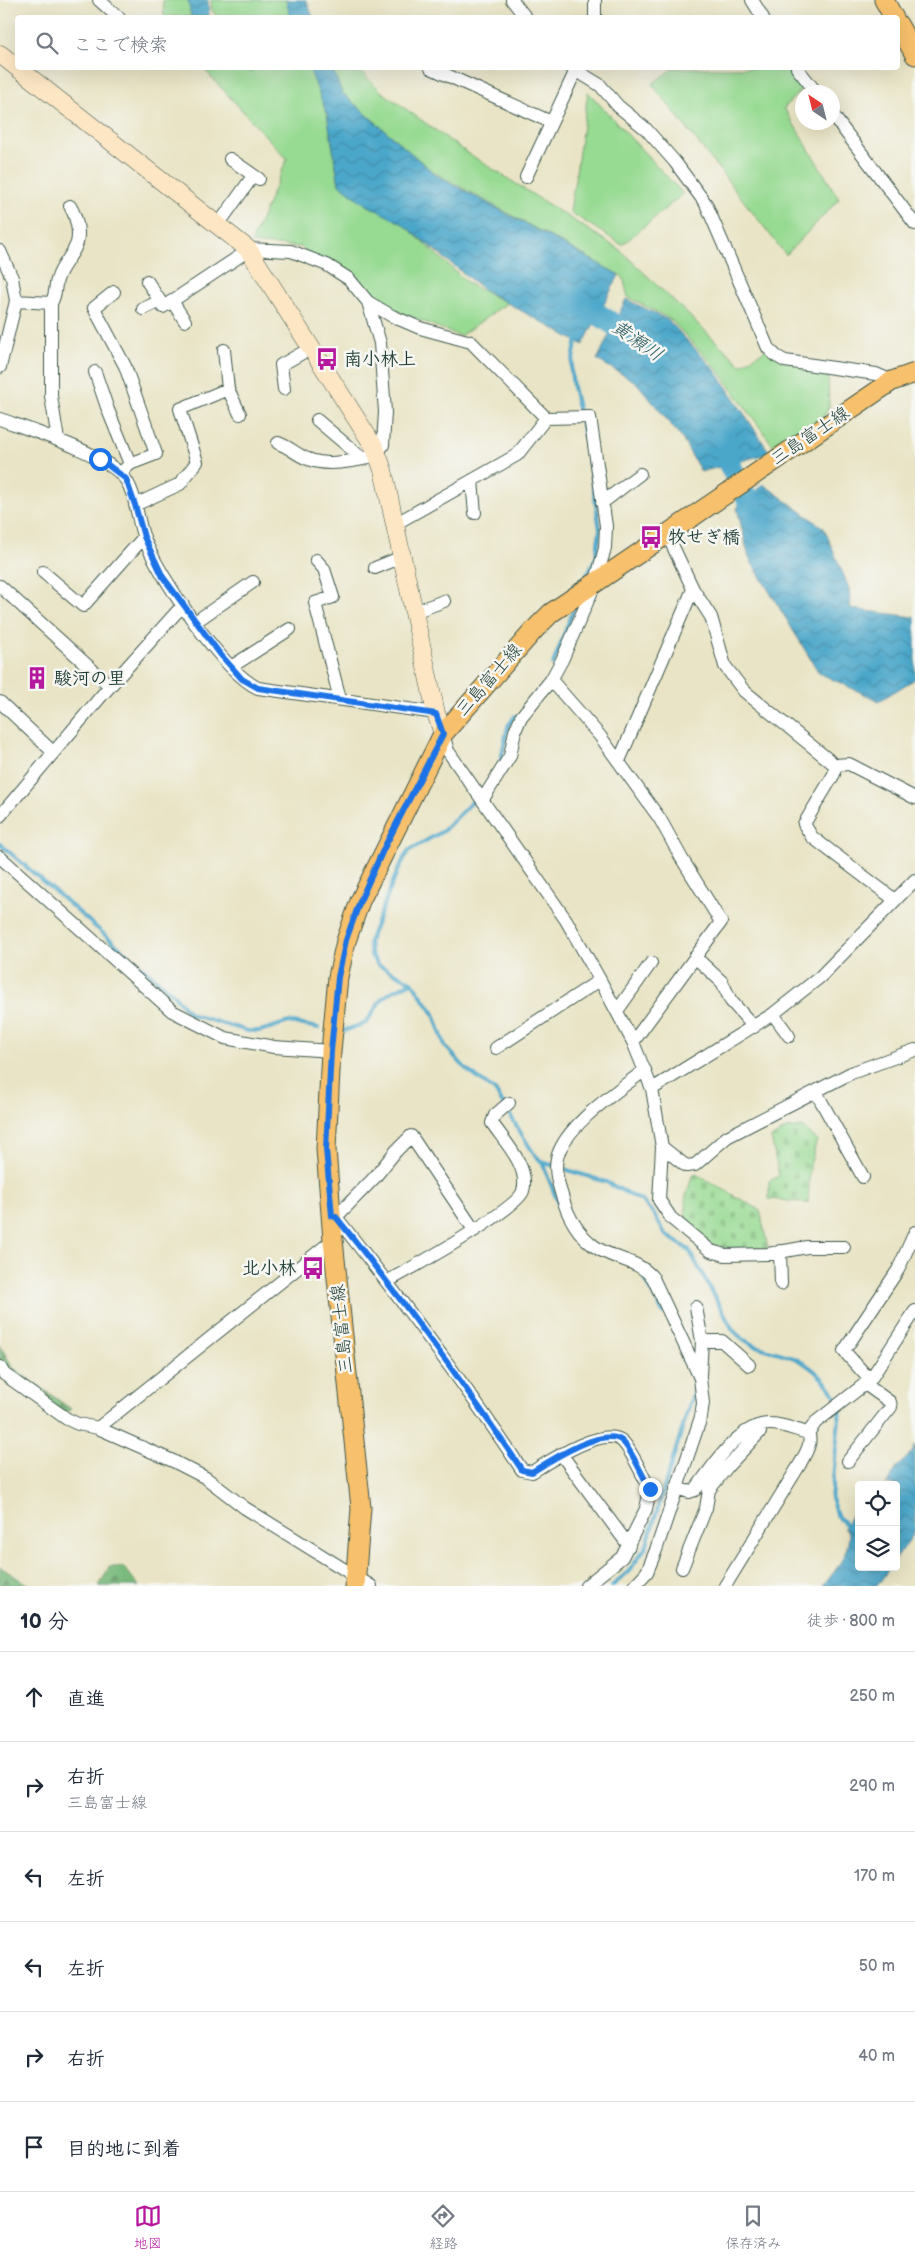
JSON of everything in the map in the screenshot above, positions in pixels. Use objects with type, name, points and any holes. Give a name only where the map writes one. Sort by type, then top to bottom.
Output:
[{"type":"main road","points":[[884,0],[892,15]]},
{"type":"main road","points":[[900,28],[915,56]]},
{"type":"main road","name":"三島富士線","points":[[361,1583],[361,1508],[333,1240],[334,1216],[326,1149],[331,1051],[338,977],[346,940],[360,901],[384,848],[443,734],[535,629],[552,613],[892,381],[915,373]]},
{"type":"street","points":[[100,0],[116,15]]},
{"type":"street","points":[[512,0],[524,15]]},
{"type":"street","points":[[595,0],[595,15]]},
{"type":"street","points":[[752,0],[761,15]]},
{"type":"street","points":[[0,54],[15,66]]},
{"type":"street","points":[[20,70],[249,250],[311,348],[370,456]]},
{"type":"street","points":[[435,70],[551,122]]},
{"type":"street","points":[[526,177],[551,122],[579,70],[600,85],[618,106],[646,129],[675,162],[706,204],[768,348],[776,356],[785,361],[876,374],[892,381]]},
{"type":"street","points":[[799,70],[810,85]]},
{"type":"street","points":[[840,125],[915,224]]},
{"type":"street","points":[[218,225],[257,178],[230,159]]},
{"type":"street","points":[[58,440],[51,396],[51,302],[55,296],[58,275],[77,243],[76,217],[70,206]]},
{"type":"street","points":[[143,309],[166,301],[249,250],[291,251],[327,265],[349,279],[368,302],[380,343],[385,412],[383,445],[370,456],[324,462],[308,459],[290,447],[278,442]]},
{"type":"street","points":[[0,251],[12,278],[16,300],[0,367]]},
{"type":"street","points":[[147,281],[185,321]]},
{"type":"street","points":[[114,292],[94,308],[125,366],[156,454],[130,464],[119,474]]},
{"type":"street","points":[[16,300],[51,302]]},
{"type":"street","points":[[368,302],[420,328],[470,342],[546,418],[590,417],[606,526],[605,548],[584,591],[562,660],[551,680],[522,717],[515,731],[510,756],[483,799]]},
{"type":"street","points":[[284,389],[282,365],[311,348]]},
{"type":"street","points":[[224,350],[228,389],[240,414]]},
{"type":"street","points":[[95,372],[130,464]]},
{"type":"street","points":[[135,505],[180,484],[197,462],[180,409],[228,389]]},
{"type":"street","points":[[395,524],[517,455],[546,418]]},
{"type":"street","points":[[0,419],[58,440],[100,459],[126,479],[144,537],[163,577],[195,622],[242,679],[258,688],[436,714]]},
{"type":"street","points":[[318,420],[370,456],[383,470],[436,714],[448,752],[483,799],[566,920],[633,1042],[652,1089],[662,1147],[659,1200],[671,1218],[711,1251],[725,1254],[780,1252],[807,1247],[844,1247]]},
{"type":"street","points":[[602,502],[640,474]]},
{"type":"street","points":[[472,481],[475,513]]},
{"type":"street","points":[[667,534],[693,589],[711,617],[725,666],[744,691],[835,765],[849,764],[915,798]]},
{"type":"street","points":[[43,572],[83,606],[144,537]]},
{"type":"street","points":[[375,568],[402,557]]},
{"type":"street","points":[[316,560],[324,569],[333,597],[315,602],[340,699]]},
{"type":"street","points":[[195,622],[253,582]]},
{"type":"street","points":[[0,586],[110,686]]},
{"type":"street","points":[[619,762],[693,589]]},
{"type":"street","points":[[414,612],[444,601]]},
{"type":"street","points":[[0,816],[110,686],[183,606]]},
{"type":"street","points":[[231,667],[290,629]]},
{"type":"street","points":[[551,680],[619,762],[660,819],[721,922],[633,1042]]},
{"type":"street","points":[[0,702],[53,752]]},
{"type":"street","points":[[835,765],[834,774],[804,824],[812,837],[895,900]]},
{"type":"street","points":[[0,857],[172,1011],[225,1038],[274,1047],[331,1051]]},
{"type":"street","points":[[652,1089],[774,1014],[820,977],[915,880]]},
{"type":"street","points":[[695,957],[722,982],[731,1001],[754,1026]]},
{"type":"street","points":[[617,1012],[651,962]]},
{"type":"street","points":[[496,1048],[600,980]]},
{"type":"street","points":[[774,1014],[789,1036]]},
{"type":"street","points":[[662,1147],[686,1166],[695,1165],[727,1137],[851,1073],[915,1050]]},
{"type":"street","points":[[645,1070],[582,1121],[564,1143],[557,1158],[556,1171],[567,1212],[584,1237],[595,1247],[645,1268],[653,1278],[700,1378]]},
{"type":"street","points":[[816,1092],[863,1177]]},
{"type":"street","points":[[388,1281],[435,1256],[514,1203],[523,1191],[523,1175],[517,1159],[492,1123],[495,1115],[509,1103]]},
{"type":"street","points":[[474,1230],[411,1136],[375,1177],[334,1216],[388,1281],[489,1420],[522,1470],[532,1472],[574,1446],[612,1437],[622,1442],[650,1489],[646,1509],[622,1557],[586,1586]]},
{"type":"street","points":[[848,1461],[891,1407],[890,1402],[868,1382],[844,1351],[898,1270],[915,1232]]},
{"type":"street","points":[[98,1428],[333,1240]]},
{"type":"street","points":[[780,1252],[781,1284]]},
{"type":"street","points":[[634,1586],[646,1572],[676,1488],[703,1403],[700,1378],[702,1341],[696,1307]]},
{"type":"street","points":[[808,1433],[816,1422],[868,1382],[915,1311]]},
{"type":"street","points":[[702,1341],[722,1341],[749,1366]]},
{"type":"street","points":[[0,1367],[4,1374],[67,1419],[78,1424],[98,1428],[173,1460],[206,1478],[245,1508],[361,1583]]},
{"type":"street","points":[[676,1488],[689,1492],[695,1490],[723,1453],[740,1436],[760,1426],[769,1423],[808,1433]]},
{"type":"street","points":[[682,1568],[706,1508],[709,1490],[728,1466],[760,1432],[760,1426]]},
{"type":"street","points":[[725,1586],[800,1464],[809,1444],[810,1437],[808,1433]]},
{"type":"street","points":[[562,1454],[629,1546]]},
{"type":"green space","points":[[163,0],[194,0],[198,15],[164,15]]},
{"type":"green space","points":[[211,0],[289,0],[294,15],[216,15],[212,10]]},
{"type":"green space","points":[[205,70],[248,70],[252,72],[251,70],[312,70],[327,114],[339,184],[365,204],[401,222],[469,284],[507,303],[460,336],[376,303],[301,247],[251,243],[287,159]]},
{"type":"green space","points":[[333,70],[360,70],[382,92],[466,152],[620,250],[741,365],[768,348],[828,370],[829,407],[823,417],[775,448],[718,370],[670,319],[628,297],[623,277],[432,171],[342,93]]},
{"type":"green space","points":[[670,70],[798,70],[808,82],[805,85],[795,85],[795,96],[784,108],[795,126],[795,130],[797,130],[839,199],[786,255],[652,84]]},
{"type":"green space","points":[[588,92],[683,194],[622,245],[570,212]]},
{"type":"green space","points":[[802,1127],[817,1140],[810,1165],[808,1203],[769,1199],[769,1181],[779,1176],[771,1138],[786,1129]]},
{"type":"green space","points":[[696,1174],[760,1210],[768,1249],[724,1248],[708,1243],[686,1226],[685,1200],[692,1176]]},
{"type":"green space","points":[[0,1345],[13,1368],[71,1409],[62,1415],[4,1375],[0,1379]]},
{"type":"green space","points":[[0,1567],[30,1586],[0,1586]]},
{"type":"green space","points":[[109,1567],[124,1567],[139,1586],[99,1586]]},
{"type":"water","points":[[188,0],[208,0],[209,15],[191,15]]},
{"type":"water","points":[[286,0],[306,0],[312,15],[290,15]]},
{"type":"water","points":[[310,70],[333,70],[342,93],[436,175],[619,275],[583,345],[484,290],[401,223],[365,204],[339,184],[327,114]]},
{"type":"water","points":[[626,299],[668,320],[716,371],[770,453],[701,472],[681,437],[636,382],[597,360]]},
{"type":"water","points":[[763,484],[824,528],[849,588],[851,609],[915,617],[915,679],[879,701],[819,673],[749,558],[737,508]]},
{"type":"water","points":[[915,1445],[915,1532],[900,1553],[900,1481],[889,1481],[898,1466],[912,1453]]},
{"type":"water","points":[[852,1514],[855,1515],[855,1571],[887,1571],[877,1586],[823,1586],[837,1568],[847,1548],[849,1533],[844,1528]]},
{"type":"waterway","name":"黄瀬川","points":[[573,298],[638,340]]},
{"type":"waterway","points":[[577,338],[571,370],[573,387],[586,442],[600,529],[596,558],[583,582]]},
{"type":"waterway","name":"黄瀬川","points":[[723,435],[730,466],[761,525]]},
{"type":"waterway","points":[[553,664],[575,605]]},
{"type":"waterway","points":[[500,763],[508,726],[515,716]]},
{"type":"waterway","points":[[478,796],[443,831],[408,851],[397,872],[369,942],[371,955],[378,965],[412,982],[434,1014],[445,1046],[467,1070],[495,1091],[534,1154],[542,1162],[559,1205]]},
{"type":"waterway","points":[[0,844],[173,994],[190,1014],[248,1031],[260,1031],[289,1022],[318,1028]]},
{"type":"waterway","points":[[343,1031],[366,1023],[381,1000],[391,992],[412,982]]},
{"type":"waterway","points":[[542,1162],[606,1182],[642,1201],[654,1214],[665,1234],[689,1250],[733,1330],[756,1346],[789,1356],[804,1363],[831,1389],[838,1401]]},
{"type":"waterway","points":[[644,1277],[663,1313]]},
{"type":"waterway","points":[[612,1586],[629,1571],[646,1547],[695,1387],[691,1371]]},
{"type":"waterway","points":[[840,1408],[831,1499],[838,1517],[849,1527]]},
{"type":"place","name":"南小林上","points":[[327,359]]},
{"type":"place","name":"牧せぎ橋","points":[[651,537]]},
{"type":"place","name":"駿河の里","points":[[37,678]]},
{"type":"place","name":"北小林","points":[[313,1268]]},
{"type":"route","points":[[100,459],[126,479],[144,537],[163,577],[220,654],[247,683],[258,688],[436,714],[443,734],[384,848],[360,901],[346,940],[338,977],[331,1051],[326,1149],[332,1216],[336,1217],[388,1281],[489,1420],[522,1470],[532,1472],[574,1446],[612,1437],[622,1442],[650,1489]]}]
